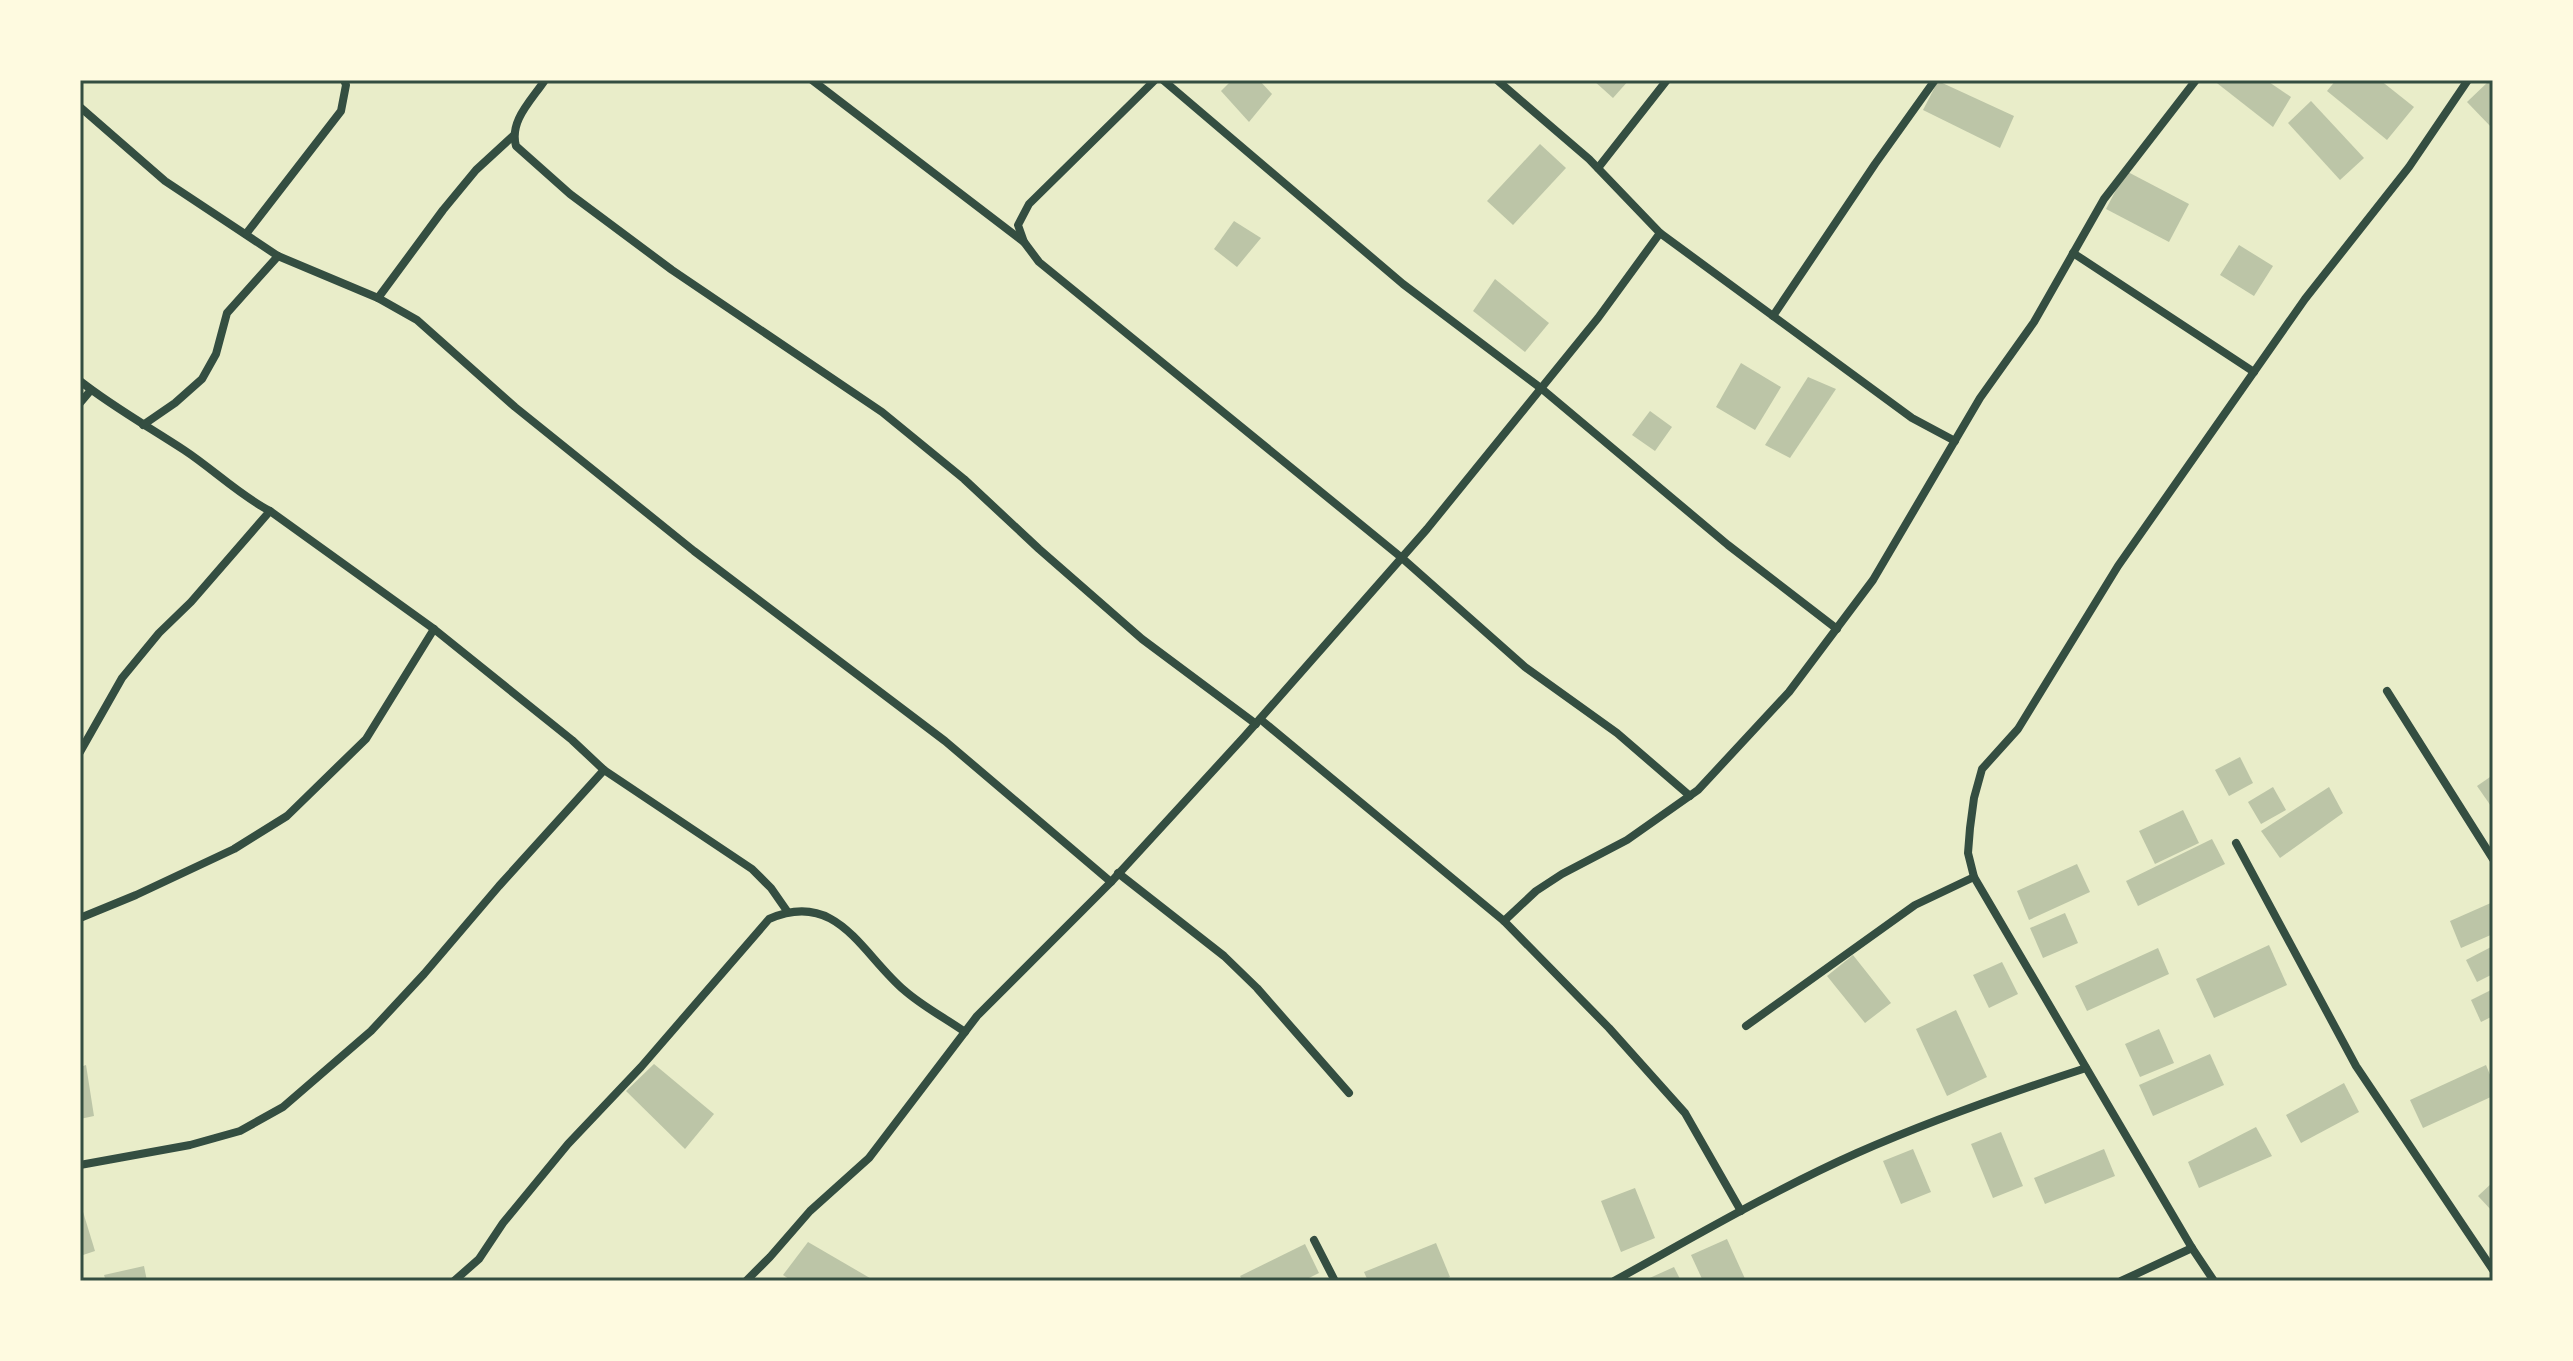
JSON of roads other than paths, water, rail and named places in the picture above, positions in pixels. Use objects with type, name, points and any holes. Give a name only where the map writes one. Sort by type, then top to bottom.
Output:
[{"type":"street","points":[[246,234],[341,111],[346,85],[344,80]]},
{"type":"street","points":[[545,80],[515,125],[513,136],[516,146],[570,194],[659,261],[882,412],[964,479],[1142,639],[1258,721],[1504,921],[1609,1028],[1685,1113],[1741,1211]]},
{"type":"street","points":[[812,80],[1024,242],[1039,262],[1402,558],[1525,667],[1617,733],[1690,796]]},
{"type":"street","points":[[1024,242],[1018,225],[1029,204],[1155,80]]},
{"type":"street","points":[[1163,80],[1403,284],[1542,389],[1728,545],[1837,629]]},
{"type":"street","points":[[1497,80],[1598,168],[1660,233],[1912,418],[1955,441]]},
{"type":"street","points":[[1598,168],[1667,80]]},
{"type":"street","points":[[1773,316],[1935,80]]},
{"type":"street","points":[[1504,921],[1536,891],[1627,840],[1690,796],[1730,758],[1789,692],[1873,580],[1980,398],[2034,322],[2104,199],[2196,80]]},
{"type":"street","points":[[2214,1281],[1974,877],[1968,853],[1974,798],[1982,769],[2018,729],[2118,566],[2305,299],[2409,167],[2468,80]]},
{"type":"street","points":[[80,107],[165,181],[278,256],[378,298],[417,320],[527,416],[694,551],[945,741],[1111,882]]},
{"type":"street","points":[[378,298],[468,180],[513,136]]},
{"type":"street","points":[[746,1281],[810,1211],[869,1158],[965,1032],[1011,980],[1111,882],[1402,558],[1542,389],[1660,233]]},
{"type":"street","points":[[2073,253],[2254,372]]},
{"type":"street","points":[[143,425],[202,379],[216,354],[227,313],[278,256]]},
{"type":"street","points":[[80,381],[183,449],[434,629],[572,740],[604,770],[752,869],[771,888],[787,911]]},
{"type":"street","points":[[80,403],[91,390]]},
{"type":"street","points":[[80,752],[122,678],[270,511]]},
{"type":"street","points":[[80,918],[234,849],[287,816],[366,739],[434,629]]},
{"type":"street","points":[[2387,691],[2493,859]]},
{"type":"street","points":[[80,1165],[190,1145],[240,1131],[283,1107],[371,1031],[604,770]]},
{"type":"street","points":[[2236,843],[2356,1066],[2493,1270]]},
{"type":"street","points":[[1118,873],[1224,956],[1257,988],[1349,1093]]},
{"type":"street","points":[[1746,1026],[1915,905],[1974,877]]},
{"type":"street","points":[[454,1281],[479,1259],[503,1223],[568,1144],[641,1067],[769,919],[787,911],[808,911],[831,918],[855,937],[903,990],[965,1032]]},
{"type":"street","points":[[1614,1281],[1741,1211],[1857,1153],[1989,1100],[2086,1068]]},
{"type":"street","points":[[1314,1240],[1335,1281]]},
{"type":"street","points":[[2121,1281],[2192,1248]]}]
